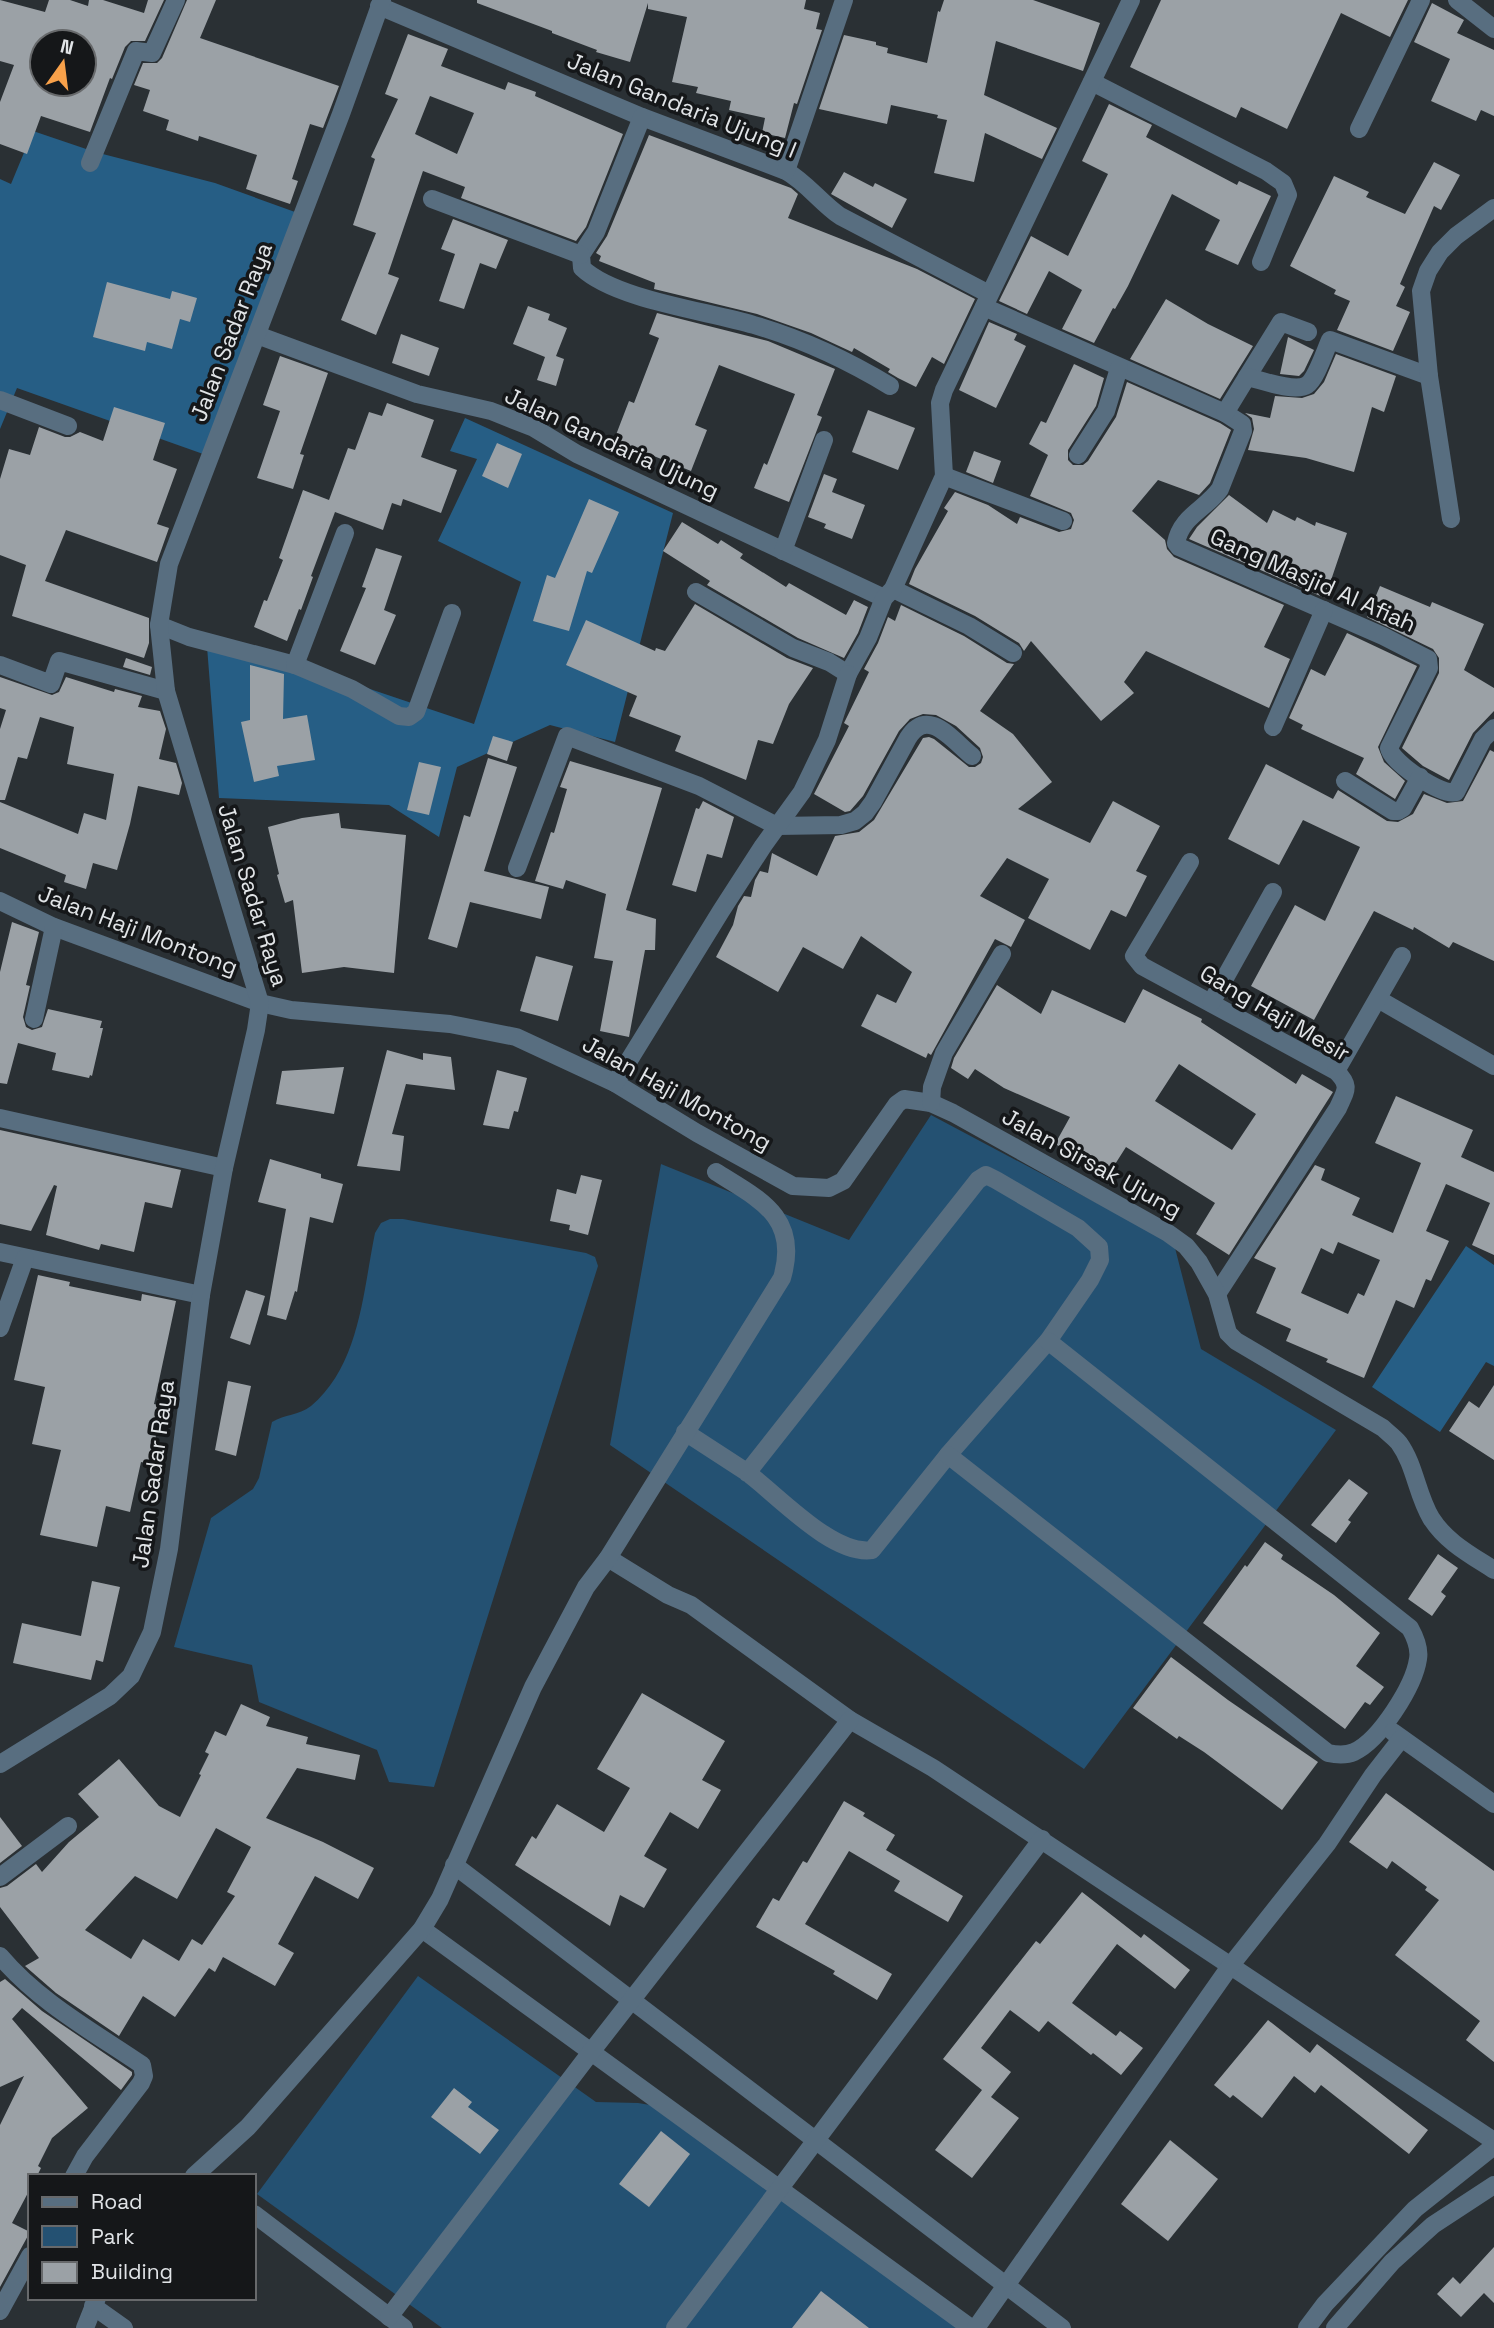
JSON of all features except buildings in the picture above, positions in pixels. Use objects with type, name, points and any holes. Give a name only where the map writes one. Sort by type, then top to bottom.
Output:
[{"type":"street","points":[[90,163],[136,51],[152,53],[176,0]]},
{"type":"street","points":[[786,171],[844,0]]},
{"type":"street","points":[[1359,129],[1421,0]]},
{"type":"street","points":[[1457,0],[1494,29]]},
{"type":"street","points":[[615,1083],[721,912],[802,792],[822,751],[848,674],[868,638],[944,476],[940,403],[986,300],[1092,82],[1126,1]]},
{"type":"street","name":"Jalan Gandaria Ujung I","points":[[381,3],[642,117],[786,171],[800,179],[825,206],[840,216],[986,300]]},
{"type":"street","name":"Jalan Sadar Raya","points":[[0,1764],[110,1696],[131,1676],[152,1632],[169,1549],[201,1295],[224,1168],[260,1003],[166,691],[159,625],[169,564],[381,3]]},
{"type":"street","points":[[1092,82],[1266,171],[1283,183],[1288,195],[1261,262]]},
{"type":"street","points":[[642,117],[596,232],[581,255],[582,268],[589,275],[612,286],[800,339],[890,386]]},
{"type":"street","points":[[432,199],[581,255]]},
{"type":"street","points":[[1451,519],[1429,376],[1421,290],[1428,271],[1440,252],[1456,236],[1494,208]]},
{"type":"street","points":[[986,300],[1119,368],[1225,413],[1281,321],[1308,332]]},
{"type":"street","name":"Jalan Gandaria Ujung","points":[[257,335],[417,394],[491,411],[534,428],[578,454],[783,551],[889,594]]},
{"type":"street","points":[[1247,377],[1293,388],[1306,386],[1312,380],[1330,340],[1429,376]]},
{"type":"street","points":[[1077,455],[1106,411],[1119,368]]},
{"type":"street","points":[[0,400],[68,426]]},
{"type":"street","name":"Gang Masjid Al Afiah","points":[[1225,413],[1242,424],[1243,431],[1220,489],[1191,515],[1180,530],[1176,542],[1179,547],[1428,659],[1429,668],[1389,748],[1392,756],[1408,771],[1448,793],[1456,792],[1483,738],[1494,728]]},
{"type":"street","points":[[783,551],[824,440]]},
{"type":"street","points":[[944,476],[1063,521]]},
{"type":"street","points":[[295,665],[345,533]]},
{"type":"street","points":[[696,592],[793,648],[830,662],[848,674]]},
{"type":"street","points":[[889,594],[970,626],[1013,653]]},
{"type":"street","points":[[1273,727],[1324,610]]},
{"type":"street","points":[[159,625],[189,637],[295,665],[352,689],[399,716],[410,717],[416,712],[452,613]]},
{"type":"street","points":[[0,665],[51,684],[59,661],[166,691]]},
{"type":"street","points":[[517,868],[568,736],[699,786],[777,826],[841,825],[855,821],[873,802],[908,738],[922,723],[939,729],[972,756]]},
{"type":"street","points":[[1345,781],[1393,811],[1398,811],[1420,777]]},
{"type":"street","name":"Gang Haji Mesir","points":[[1190,862],[1134,956],[1142,966],[1336,1072],[1346,1081],[1338,1108],[1217,1294]]},
{"type":"street","points":[[1211,1003],[1273,892]]},
{"type":"street","name":"Jalan Haji Montong","points":[[0,901],[54,927],[260,1003],[291,1010],[450,1024],[516,1037],[615,1083],[697,1133],[793,1186],[829,1188],[843,1181],[897,1104],[904,1099],[931,1103]]},
{"type":"street","points":[[34,1019],[54,927]]},
{"type":"street","points":[[931,1103],[932,1087],[944,1053],[1002,954]]},
{"type":"street","points":[[1336,1072],[1402,956]]},
{"type":"street","points":[[1378,999],[1494,1066]]},
{"type":"street","name":"Jalan Sirsak Ujung","points":[[931,1103],[1186,1245],[1217,1294],[1228,1333],[1236,1341],[1383,1428],[1399,1443],[1432,1519],[1450,1541],[1494,1570]]},
{"type":"street","points":[[0,1118],[224,1168]]},
{"type":"street","points":[[201,2174],[248,2127],[422,1929],[440,1899],[533,1687],[586,1587],[608,1558],[775,1290],[786,1262],[784,1236],[777,1219],[765,1203],[716,1172]]},
{"type":"street","points":[[685,1432],[747,1473],[792,1511],[845,1547],[872,1550],[948,1455],[1048,1341],[1090,1280],[1100,1260],[1099,1247],[1078,1228],[986,1175],[978,1180],[747,1473]]},
{"type":"street","points":[[0,1252],[201,1295]]},
{"type":"street","points":[[0,1328],[25,1258]]},
{"type":"street","points":[[948,1455],[1328,1753],[1340,1756],[1353,1753],[1367,1744],[1385,1724],[1398,1705],[1419,1658],[1418,1644],[1410,1628],[1048,1341]]},
{"type":"street","points":[[608,1558],[668,1595],[691,1605],[850,1720],[933,1768],[1042,1839],[1494,2143],[1415,2209],[1325,2304],[1307,2328]]},
{"type":"street","points":[[256,2216],[396,2322],[591,2052],[850,1720]]},
{"type":"street","points":[[1385,1724],[1494,1804]]},
{"type":"street","points":[[422,1929],[974,2328],[1231,1965],[1327,1844],[1373,1775],[1402,1739]]},
{"type":"street","points":[[0,1877],[68,1826]]},
{"type":"street","points":[[675,2328],[1042,1839]]},
{"type":"street","points":[[454,1866],[1062,2328]]},
{"type":"street","points":[[0,1956],[38,1995],[142,2065],[144,2070],[141,2083],[75,2174]]},
{"type":"street","points":[[1343,2325],[1392,2262],[1433,2225],[1494,2185]]},
{"type":"street","points":[[0,2311],[28,2260]]},
{"type":"street","points":[[85,2328],[95,2302],[124,2328]]},
{"type":"green space","points":[[931,1115],[1174,1244],[1201,1349],[1336,1430],[1084,1769],[610,1445],[661,1164],[849,1240]]},
{"type":"green space","points":[[390,1219],[403,1219],[586,1253],[595,1257],[598,1266],[434,1787],[389,1782],[377,1750],[259,1702],[252,1665],[174,1647],[211,1518],[253,1489],[259,1478],[272,1422],[311,1406],[340,1370],[357,1326],[375,1233],[381,1223]]},
{"type":"green space","points":[[418,1976],[596,2102],[650,2105],[962,2328],[442,2328],[257,2194]]},
{"type":"shaded area","points":[[33,131],[95,152],[215,183],[295,212],[206,455],[17,388],[0,429],[0,179],[11,184]]},
{"type":"shaded area","points":[[465,418],[673,513],[615,742],[550,725],[457,767],[439,837],[389,805],[219,798],[206,634],[474,724],[521,582],[438,541],[477,459],[450,451]]},
{"type":"shaded area","points":[[1466,1246],[1494,1265],[1494,1366],[1486,1362],[1440,1432],[1372,1387]]}]
